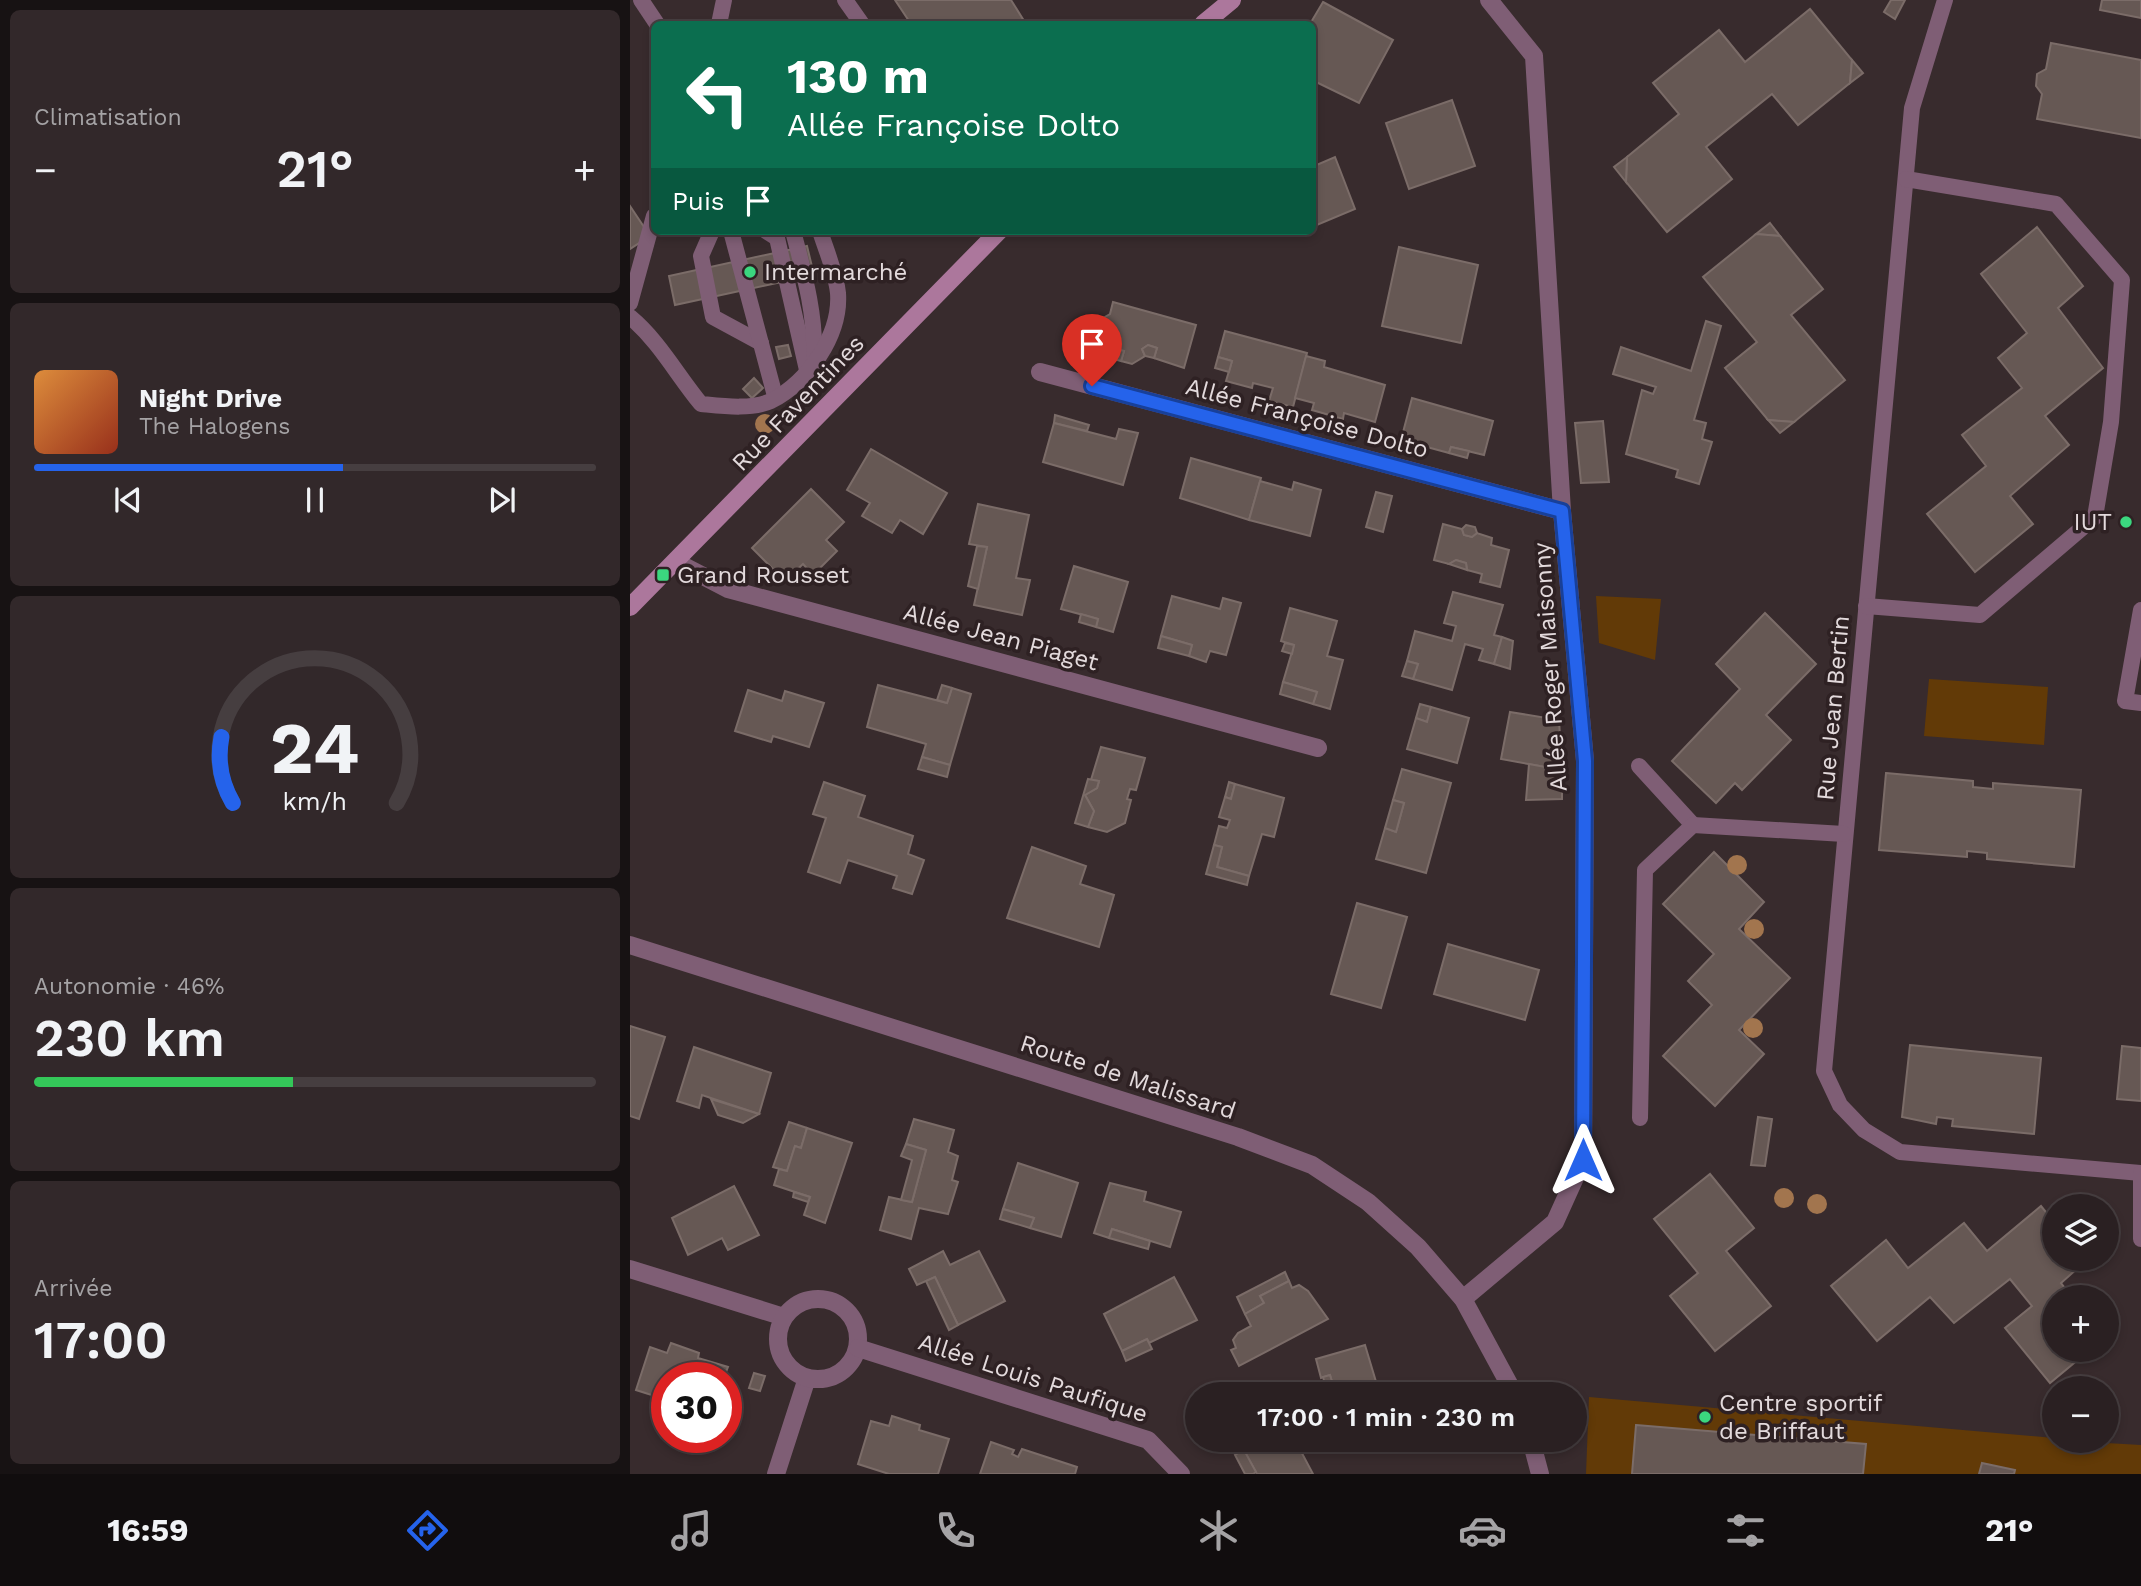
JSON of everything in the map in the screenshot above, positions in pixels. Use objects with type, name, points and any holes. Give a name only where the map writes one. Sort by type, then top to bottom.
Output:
[{"type":"main road","points":[[1203,21],[1220,0]]},
{"type":"main road","points":[[1205,21],[1232,0]]},
{"type":"main road","name":"Rue Faventines","points":[[630,607],[995,235]]},
{"type":"street","name":"Allée Roger Maisonny","points":[[1463,1299],[1556,1222],[1583,1160],[1585,761],[1562,511],[1534,56],[1489,0]]},
{"type":"street","name":"Allée Françoise Dolto","points":[[1040,372],[1562,511]]},
{"type":"street","name":"Allée Jean Piaget","points":[[676,562],[728,589],[1318,748]]},
{"type":"street","name":"Route de Malissard","points":[[630,945],[1238,1137],[1312,1165],[1368,1202],[1418,1247],[1463,1299],[1508,1382]]},
{"type":"street","points":[[630,1269],[784,1317]]},
{"type":"street","points":[[827,1299],[846,1308],[858,1327],[858,1348],[849,1366],[832,1377],[807,1378],[792,1370],[779,1348],[779,1328],[784,1317],[805,1300],[827,1299]]},
{"type":"street","name":"Allée Louis Paufique","points":[[858,1348],[1147,1440],[1181,1474]]},
{"type":"street","points":[[776,1474],[807,1378]]},
{"type":"street","points":[[1534,1452],[1540,1474]]},
{"type":"lane","points":[[641,0],[655,21]]},
{"type":"lane","points":[[720,21],[724,0]]},
{"type":"lane","points":[[845,0],[860,21]]},
{"type":"lane","name":"Rue Jean Bertin","points":[[1945,0],[1912,108],[1824,1071],[1840,1105],[1864,1130],[1899,1152],[2141,1173]]},
{"type":"lane","points":[[1866,606],[1980,615],[2095,517],[2111,422],[2122,280],[2056,204],[1906,179]]},
{"type":"lane","points":[[630,303],[651,227]]},
{"type":"lane","points":[[710,235],[701,256],[713,317],[761,343]]},
{"type":"lane","points":[[732,235],[775,396]]},
{"type":"lane","points":[[772,235],[776,238],[810,367]]},
{"type":"lane","points":[[794,235],[809,295],[815,334],[810,367]]},
{"type":"lane","points":[[630,317],[649,332],[674,371],[701,404],[735,407],[771,401],[810,367],[836,325],[838,292],[821,235]]},
{"type":"lane","points":[[2141,610],[2124,701],[2141,703]]},
{"type":"lane","points":[[1639,766],[1693,825],[1844,834]]},
{"type":"lane","points":[[1640,1118],[1645,870],[1693,825]]},
{"type":"lane","points":[[2141,1173],[2141,1239]]},
{"type":"shaded area","points":[[1596,596],[1661,599],[1655,660],[1599,643]]},
{"type":"shaded area","points":[[1929,679],[2048,687],[2044,745],[1924,736]]},
{"type":"shaded area","name":"Centre sportif de Briffaut","points":[[1589,1397],[2042,1437],[2042,1453],[2119,1453],[2119,1444],[2141,1445],[2141,1474],[1586,1474]]},
{"type":"building","points":[[895,0],[1011,0],[1024,21],[909,21]]},
{"type":"building","points":[[1891,0],[1905,0],[1895,19],[1884,12]]},
{"type":"building","points":[[2102,0],[2141,0],[2141,18],[2100,10]]},
{"type":"building","points":[[1323,2],[1393,40],[1359,103],[1316,82],[1316,21],[1312,21]]},
{"type":"building","points":[[1810,9],[1852,60],[1850,83],[1798,125],[1772,94],[1706,147],[1732,179],[1667,232],[1626,182],[1627,157],[1679,114],[1653,83],[1719,30],[1745,62]]},
{"type":"building","points":[[2051,43],[2141,60],[2141,138],[2037,119],[2042,94],[2036,86],[2037,74],[2046,69]]},
{"type":"building","points":[[1852,60],[1863,73],[1850,83]]},
{"type":"building","points":[[1452,100],[1475,166],[1409,189],[1386,123]]},
{"type":"building","points":[[1335,157],[1355,209],[1316,225],[1316,165]]},
{"type":"building","points":[[1627,157],[1626,182],[1614,167]]},
{"type":"building","points":[[630,206],[650,236],[630,249]]},
{"type":"building","points":[[1770,223],[1780,236],[1756,234]]},
{"type":"building","points":[[2037,227],[2083,286],[2058,308],[2103,368],[2045,416],[2069,445],[2010,496],[2033,524],[1975,572],[1927,514],[1986,466],[1962,435],[2022,388],[1998,358],[2027,333],[1981,274]]},
{"type":"building","points":[[1756,234],[1780,236],[1823,289],[1791,315],[1845,380],[1794,422],[1768,420],[1725,368],[1757,342],[1703,277]]},
{"type":"building","name":"Intermarché","points":[[807,246],[814,275],[675,305],[669,276]]},
{"type":"building","points":[[1399,247],[1478,265],[1461,343],[1382,326]]},
{"type":"building","points":[[1113,302],[1196,325],[1184,368],[1154,358],[1157,348],[1148,345],[1142,349],[1145,356],[1132,364],[1121,361],[1124,351],[1102,346],[1091,325],[1110,314]]},
{"type":"building","points":[[1706,321],[1721,326],[1694,420],[1706,423],[1702,439],[1712,442],[1699,484],[1676,477],[1678,470],[1626,454],[1642,390],[1653,394],[1656,387],[1613,374],[1621,347],[1691,371]]},
{"type":"building","points":[[1225,331],[1307,353],[1293,407],[1269,401],[1273,388],[1253,383],[1252,388],[1226,381],[1232,361],[1218,357]]},
{"type":"building","points":[[788,345],[791,356],[779,359],[776,347]]},
{"type":"building","points":[[1148,345],[1157,348],[1154,358],[1145,356],[1142,349]]},
{"type":"building","points":[[1102,346],[1124,351],[1121,361],[1109,358]]},
{"type":"building","points":[[1306,356],[1325,361],[1324,367],[1385,385],[1375,422],[1344,413],[1343,419],[1312,410],[1314,403],[1295,398]]},
{"type":"building","points":[[1218,357],[1232,361],[1229,372],[1215,368]]},
{"type":"building","points":[[754,378],[763,388],[752,398],[743,389]]},
{"type":"building","points":[[1412,398],[1493,421],[1484,455],[1451,447],[1449,453],[1401,440]]},
{"type":"building","points":[[1055,415],[1089,425],[1087,431],[1054,423]]},
{"type":"building","points":[[1768,420],[1794,422],[1780,433]]},
{"type":"building","points":[[1603,421],[1609,482],[1581,483],[1575,423]]},
{"type":"building","points":[[1054,423],[1116,439],[1119,429],[1138,433],[1123,485],[1043,462]]},
{"type":"building","points":[[1451,447],[1469,451],[1467,458],[1449,453]]},
{"type":"building","points":[[871,449],[947,493],[923,534],[900,520],[892,533],[862,516],[870,503],[847,490]]},
{"type":"building","points":[[1191,458],[1261,478],[1249,520],[1180,498]]},
{"type":"building","points":[[1260,481],[1292,490],[1294,482],[1321,490],[1310,536],[1249,520]]},
{"type":"building","points":[[811,489],[844,522],[826,540],[837,551],[813,575],[803,564],[785,581],[752,548]]},
{"type":"building","points":[[1376,492],[1392,496],[1383,532],[1366,527]]},
{"type":"building","points":[[978,504],[1029,515],[1016,578],[1030,580],[1022,615],[974,605],[987,547],[969,544]]},
{"type":"building","points":[[1443,524],[1462,529],[1464,535],[1472,537],[1477,533],[1492,538],[1491,545],[1509,550],[1500,587],[1480,582],[1482,574],[1467,570],[1466,563],[1456,560],[1449,564],[1434,560]]},
{"type":"building","points":[[1466,525],[1475,527],[1477,533],[1472,537],[1464,535],[1462,529]]},
{"type":"building","points":[[977,546],[987,547],[978,589],[968,586]]},
{"type":"building","points":[[1456,560],[1466,563],[1467,570],[1449,564]]},
{"type":"building","points":[[1074,566],[1128,582],[1113,632],[1096,627],[1098,619],[1061,609]]},
{"type":"building","points":[[1453,592],[1503,605],[1494,635],[1502,637],[1494,664],[1479,660],[1483,649],[1465,644],[1452,690],[1413,679],[1418,664],[1407,661],[1415,631],[1452,641],[1456,626],[1444,623]]},
{"type":"building","points":[[1172,596],[1220,609],[1223,598],[1241,603],[1226,655],[1210,651],[1206,662],[1189,656],[1192,645],[1161,636]]},
{"type":"building","points":[[1290,608],[1337,621],[1327,656],[1343,660],[1330,709],[1313,704],[1317,692],[1283,682],[1294,645],[1281,641]]},
{"type":"building","points":[[1765,613],[1816,664],[1766,715],[1791,740],[1742,790],[1735,783],[1716,803],[1672,761],[1740,689],[1716,664]]},
{"type":"building","points":[[1081,614],[1098,619],[1096,627],[1079,622]]},
{"type":"building","points":[[1161,636],[1192,645],[1189,656],[1158,648]]},
{"type":"building","points":[[1502,637],[1513,641],[1510,669],[1494,664]]},
{"type":"building","points":[[1285,643],[1294,645],[1292,654],[1282,651]]},
{"type":"building","points":[[1407,661],[1418,664],[1413,679],[1402,676]]},
{"type":"building","points":[[1283,682],[1317,692],[1313,704],[1280,694]]},
{"type":"building","points":[[878,685],[947,703],[952,688],[971,694],[950,765],[922,757],[926,744],[867,727]]},
{"type":"building","points":[[942,685],[952,688],[947,703],[937,700]]},
{"type":"building","points":[[748,690],[782,701],[785,691],[824,703],[809,747],[773,736],[771,742],[735,731]]},
{"type":"building","points":[[1420,704],[1431,707],[1427,722],[1416,718]]},
{"type":"building","points":[[1431,707],[1469,718],[1457,763],[1407,749],[1416,718],[1427,722]]},
{"type":"building","points":[[1510,712],[1559,720],[1562,770],[1501,759]]},
{"type":"building","points":[[1101,747],[1145,758],[1136,790],[1130,789],[1127,799],[1131,800],[1125,823],[1107,832],[1088,827],[1094,811],[1085,795],[1097,788],[1099,781],[1091,780]]},
{"type":"building","points":[[922,757],[950,765],[947,777],[918,769]]},
{"type":"building","points":[[1529,764],[1562,770],[1562,799],[1526,800]]},
{"type":"building","points":[[1402,769],[1451,783],[1426,873],[1376,859],[1385,828],[1396,832],[1404,803],[1393,800]]},
{"type":"building","points":[[1886,773],[1973,781],[1973,787],[1993,789],[1993,783],[2081,790],[2074,867],[1987,859],[1987,853],[1967,851],[1967,857],[1879,850]]},
{"type":"building","points":[[1088,779],[1099,781],[1097,788],[1085,795],[1094,811],[1088,827],[1075,823]]},
{"type":"building","points":[[824,782],[865,796],[858,817],[913,836],[908,854],[924,860],[912,894],[893,888],[897,876],[848,860],[840,883],[808,872],[826,818],[813,814]]},
{"type":"building","points":[[1229,782],[1235,784],[1231,799],[1225,797]]},
{"type":"building","points":[[1235,784],[1284,798],[1274,837],[1262,834],[1249,876],[1217,867],[1222,847],[1214,845],[1219,826],[1227,828],[1230,820],[1219,817],[1225,797],[1231,799]]},
{"type":"building","points":[[1393,800],[1404,803],[1396,832],[1385,828]]},
{"type":"building","points":[[1214,845],[1222,847],[1217,867],[1249,876],[1247,885],[1206,874]]},
{"type":"building","points":[[1032,847],[1086,866],[1080,884],[1114,895],[1099,947],[1007,918]]},
{"type":"building","points":[[1714,852],[1764,902],[1739,929],[1790,978],[1739,1030],[1764,1054],[1715,1106],[1663,1056],[1712,1005],[1688,981],[1714,954],[1663,904]]},
{"type":"building","points":[[1357,903],[1407,917],[1381,1008],[1331,994]]},
{"type":"building","points":[[1448,944],[1539,970],[1525,1020],[1434,994]]},
{"type":"building","points":[[630,1026],[665,1037],[639,1119],[630,1116]]},
{"type":"building","points":[[1910,1045],[2041,1058],[2034,1134],[1952,1126],[1953,1119],[1937,1117],[1936,1124],[1902,1117]]},
{"type":"building","points":[[2122,1046],[2141,1048],[2141,1101],[2117,1099]]},
{"type":"building","points":[[694,1047],[771,1073],[759,1114],[702,1095],[699,1108],[677,1101]]},
{"type":"building","points":[[711,1099],[759,1114],[743,1123],[718,1115]]},
{"type":"building","points":[[1758,1117],[1772,1119],[1765,1166],[1751,1165]]},
{"type":"building","points":[[914,1119],[954,1130],[948,1152],[958,1156],[952,1180],[958,1182],[948,1214],[919,1208],[911,1239],[880,1230],[889,1197],[912,1202],[926,1150],[906,1144]]},
{"type":"building","points":[[789,1122],[807,1128],[801,1148],[795,1146],[787,1171],[773,1167]]},
{"type":"building","points":[[807,1128],[852,1143],[825,1223],[804,1215],[810,1197],[774,1185],[779,1169],[787,1171],[795,1146],[801,1148]]},
{"type":"building","points":[[906,1144],[926,1150],[912,1202],[901,1200],[912,1160],[901,1156]]},
{"type":"building","points":[[1018,1163],[1078,1183],[1061,1237],[1030,1228],[1034,1218],[1003,1209]]},
{"type":"building","points":[[1710,1174],[1754,1228],[1726,1251],[1771,1306],[1715,1351],[1670,1296],[1698,1273],[1654,1219]]},
{"type":"building","points":[[1110,1183],[1146,1192],[1144,1201],[1181,1212],[1170,1247],[1112,1229],[1109,1238],[1094,1233]]},
{"type":"building","points":[[734,1186],[759,1235],[728,1250],[722,1238],[688,1255],[672,1218]]},
{"type":"building","points":[[794,1192],[810,1197],[808,1202],[793,1197]]},
{"type":"building","points":[[2041,1206],[2042,1271],[2075,1271],[2061,1283],[2063,1285],[2042,1285],[2042,1362],[2075,1362],[2058,1376],[2044,1376],[2005,1328],[2032,1306],[2010,1279],[1954,1323],[1930,1297],[1877,1341],[1831,1286],[1886,1240],[1908,1268],[1964,1223],[1987,1251]]},
{"type":"building","points":[[1003,1209],[1034,1218],[1030,1228],[1000,1219]]},
{"type":"building","points":[[1112,1229],[1150,1241],[1148,1249],[1109,1238]]},
{"type":"building","points":[[943,1251],[950,1265],[979,1251],[1005,1301],[958,1325],[935,1277],[917,1285],[909,1269]]},
{"type":"building","points":[[1285,1272],[1289,1281],[1260,1296],[1264,1303],[1245,1314],[1237,1297]]},
{"type":"building","points":[[935,1277],[958,1325],[949,1330],[926,1281]]},
{"type":"building","points":[[1174,1277],[1197,1320],[1149,1343],[1147,1339],[1122,1351],[1104,1314]]},
{"type":"building","points":[[1289,1281],[1292,1288],[1299,1285],[1308,1291],[1328,1319],[1239,1366],[1231,1350],[1236,1348],[1233,1340],[1238,1333],[1251,1326],[1245,1314],[1264,1303],[1260,1296]]},
{"type":"building","points":[[1147,1339],[1152,1349],[1126,1361],[1122,1351]]},
{"type":"building","points":[[671,1343],[699,1353],[698,1358],[711,1362],[651,1362],[651,1395],[636,1390],[650,1347],[667,1353]]},
{"type":"building","points":[[1365,1345],[1376,1382],[1332,1382],[1330,1375],[1321,1378],[1316,1359]]},
{"type":"building","points":[[754,1373],[765,1376],[760,1391],[749,1388]]},
{"type":"building","points":[[1330,1375],[1332,1382],[1324,1382],[1323,1377]]},
{"type":"building","points":[[892,1416],[920,1425],[919,1430],[949,1439],[938,1474],[889,1474],[858,1464],[871,1421],[889,1426]]},
{"type":"building","points":[[1636,1425],[1866,1444],[1863,1474],[1632,1474]]},
{"type":"building","points":[[991,1442],[1014,1450],[1012,1454],[1018,1457],[1022,1449],[1077,1467],[1075,1474],[980,1474]]},
{"type":"building","points":[[1245,1452],[1301,1452],[1313,1474],[1257,1474]]},
{"type":"building","points":[[1245,1452],[1256,1472],[1245,1474],[1235,1455]]},
{"type":"building","points":[[1982,1463],[2015,1470],[2014,1474],[1979,1474]]},
{"type":"place","name":"Intermarché","points":[[750,272]]},
{"type":"place","name":"IUT","points":[[2126,522]]},
{"type":"place","name":"Grand Rousset","points":[[663,575]]},
{"type":"place","name":"Centre sportif de Briffaut","points":[[1705,1417]]},
{"type":"route","points":[[1092,386],[1562,511],[1585,761],[1583,1160]]}]
